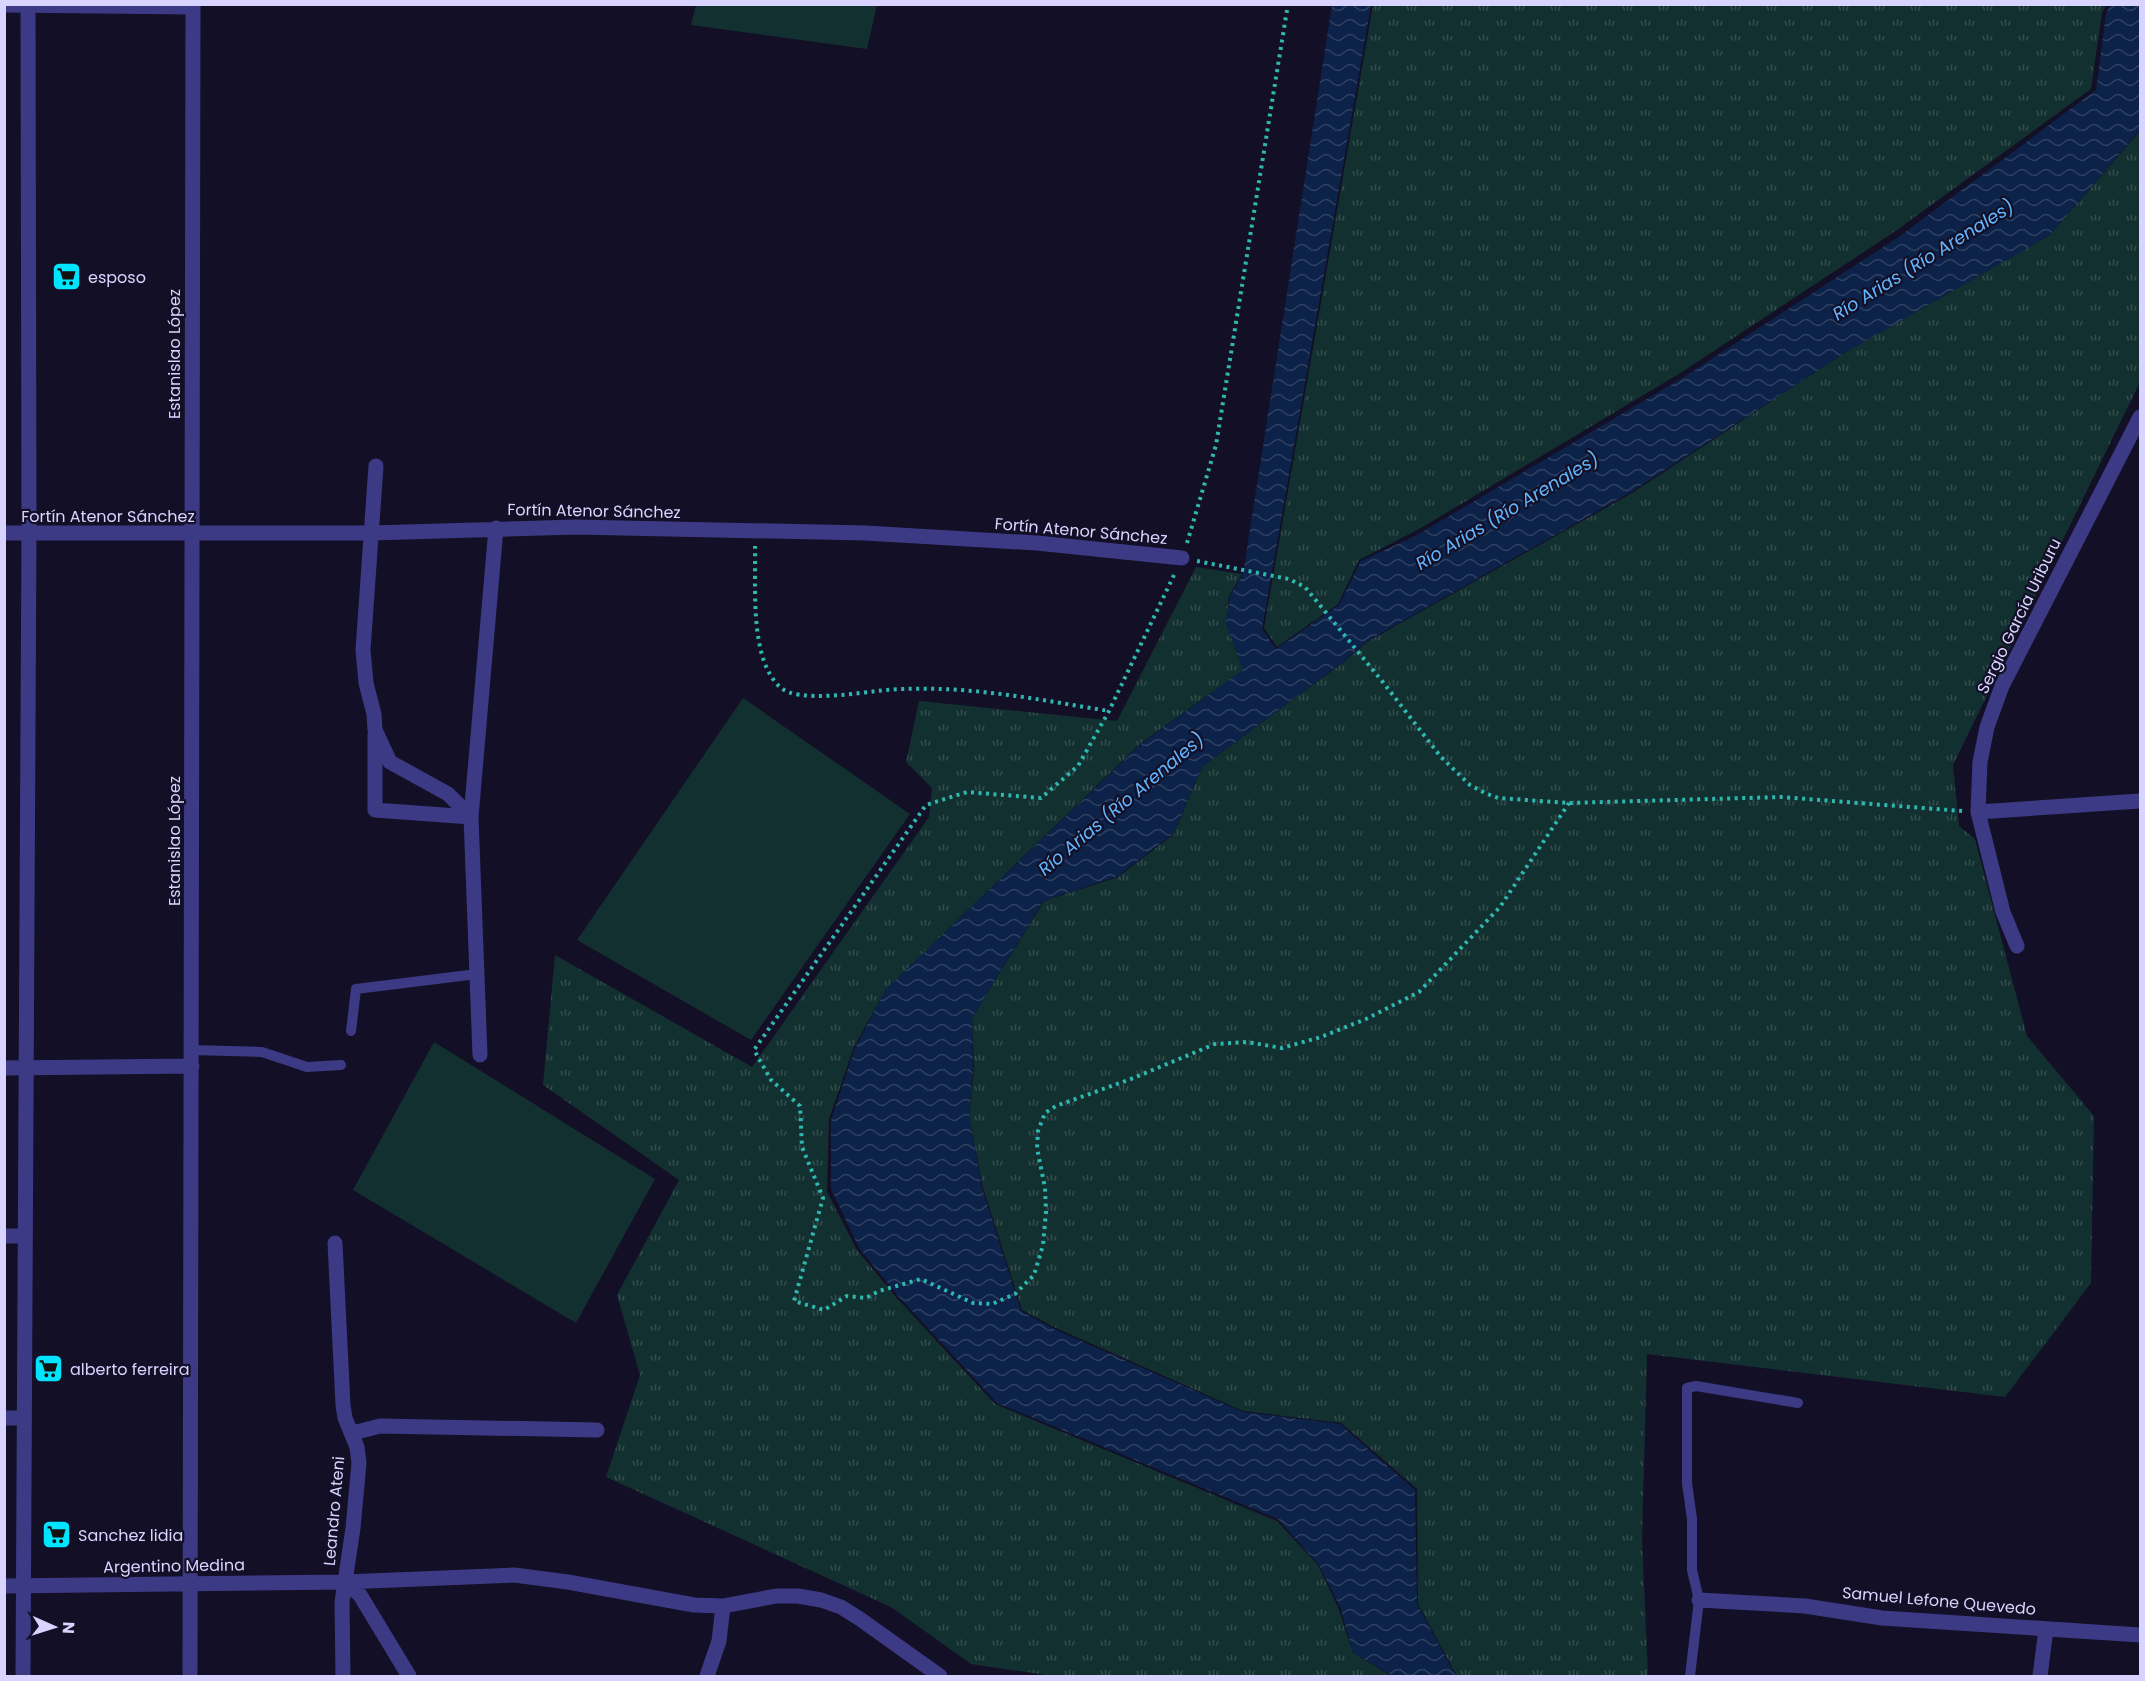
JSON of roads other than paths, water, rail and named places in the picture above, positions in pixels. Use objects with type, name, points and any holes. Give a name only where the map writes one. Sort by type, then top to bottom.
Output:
[{"type":"street","points":[[4,5],[193,6]]},
{"type":"street","points":[[23,1677],[28,5]]},
{"type":"street","name":"Estanislao López","points":[[190,1677],[193,6]]},
{"type":"street","name":"Sergio García Uriburu","points":[[2017,946],[2003,912],[1978,812],[1980,762],[1988,727],[2002,686],[2140,417]]},
{"type":"street","points":[[375,466],[363,650],[366,683],[374,714],[375,810],[471,817]]},
{"type":"street","name":"Fortín Atenor Sánchez","points":[[4,533],[371,533],[575,527],[866,533],[1037,543],[1182,558]]},
{"type":"street","points":[[480,1055],[471,817],[496,528]]},
{"type":"street","points":[[375,730],[390,762],[448,794],[471,817]]},
{"type":"street","points":[[1978,812],[2140,801]]},
{"type":"street","points":[[4,1068],[192,1066]]},
{"type":"street","points":[[4,1236],[25,1236]]},
{"type":"street","name":"Leandro Ateni","points":[[335,1243],[343,1405],[345,1418],[353,1433],[359,1463],[353,1528],[342,1602],[343,1677]]},
{"type":"street","points":[[4,1418],[24,1418]]},
{"type":"street","points":[[353,1433],[380,1426],[597,1430]]},
{"type":"street","name":"Argentino Medina","points":[[4,1586],[345,1582],[513,1575],[568,1582],[694,1605],[723,1606],[776,1596],[798,1596],[821,1600],[841,1607],[940,1677]]},
{"type":"street","points":[[345,1582],[360,1595],[409,1677]]},
{"type":"street","name":"Samuel Lefone Quevedo","points":[[1699,1600],[1805,1606],[1882,1618],[2140,1635]]},
{"type":"street","points":[[707,1677],[719,1641],[723,1606]]},
{"type":"street","points":[[2040,1677],[2046,1629]]},
{"type":"lane","points":[[351,1031],[356,989],[477,974]]},
{"type":"lane","points":[[192,1050],[262,1052],[307,1068],[341,1065]]},
{"type":"lane","points":[[1690,1677],[1699,1600],[1692,1570],[1692,1520],[1687,1483],[1687,1388],[1696,1386],[1798,1403]]},
{"type":"water","name":"Río Arias (Río Arenales)","points":[[1332,5],[1371,5],[1262,629],[1276,649],[1339,605],[1361,561],[1417,535],[1679,380],[1900,236],[2096,90],[2106,14],[2110,5],[2140,5],[2140,130],[2050,235],[1846,352],[1631,492],[1367,641],[1344,661],[1202,767],[1174,833],[1118,876],[1043,901],[972,1018],[973,1066],[969,1116],[982,1188],[1021,1311],[1054,1329],[1243,1412],[1340,1424],[1415,1490],[1417,1604],[1456,1676],[1393,1676],[1353,1653],[1340,1607],[1319,1565],[1278,1519],[997,1403],[898,1296],[859,1248],[831,1189],[831,1120],[855,1048],[886,989],[1142,743],[1243,670],[1226,623],[1230,596],[1243,574]]},
{"type":"place","name":"esposo","points":[[67,277]]},
{"type":"place","name":"alberto ferreira","points":[[49,1369]]},
{"type":"place","name":"Sanchez lidia","points":[[57,1535]]}]
